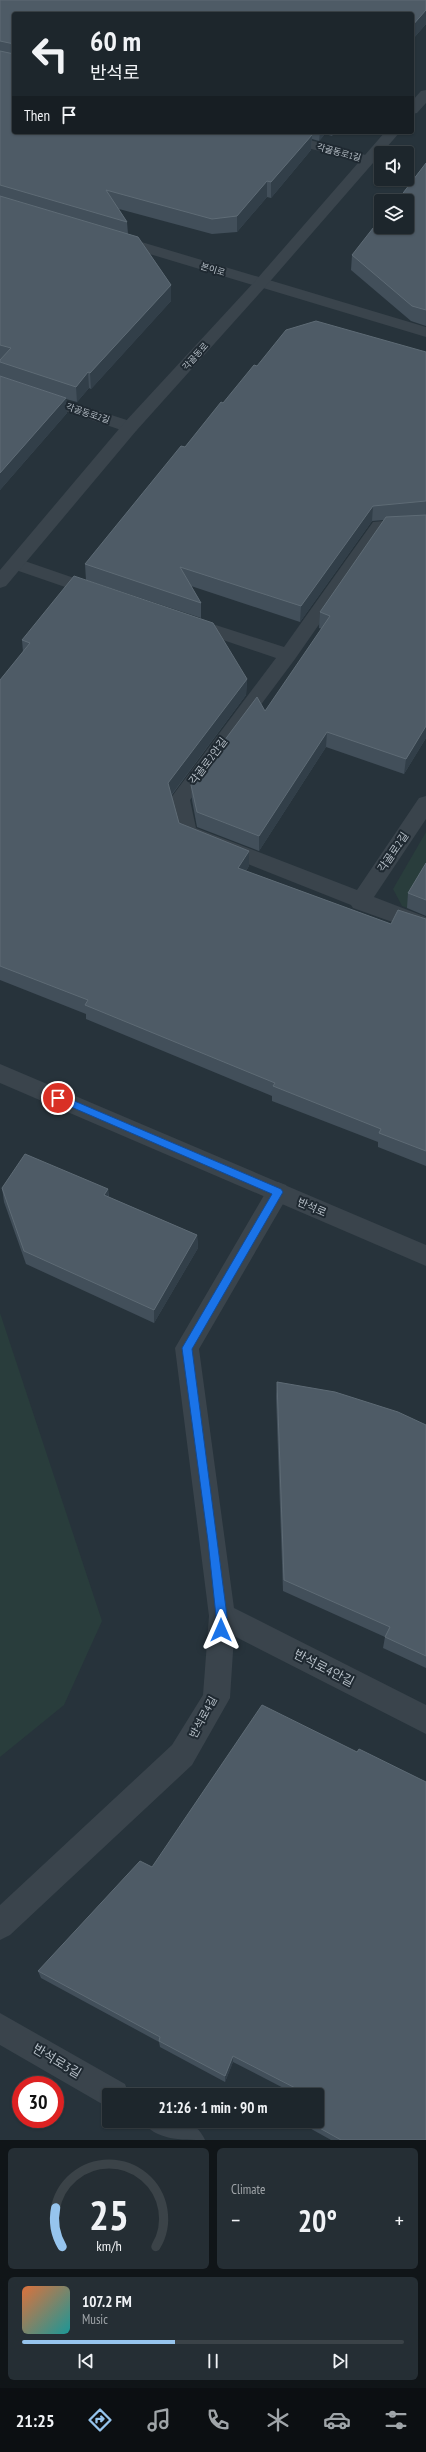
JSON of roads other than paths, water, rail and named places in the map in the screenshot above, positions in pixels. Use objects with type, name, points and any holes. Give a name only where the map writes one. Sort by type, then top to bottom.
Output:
[{"type":"street","points":[[414,108],[426,94]]},
{"type":"street","name":"각골동로1길","points":[[271,134],[368,160]]},
{"type":"street","name":"각골동로","points":[[0,582],[130,427],[260,283],[391,134]]},
{"type":"street","name":"본이로","points":[[107,237],[426,332]]},
{"type":"street","name":"각골동로2길","points":[[0,384],[130,427]]},
{"type":"street","name":"각골로2안길","points":[[426,523],[379,526],[288,655],[180,799],[187,832],[360,902],[426,926]]},
{"type":"street","points":[[16,564],[114,597]]},
{"type":"street","points":[[175,617],[288,655]]},
{"type":"street","name":"각골로2길","points":[[360,902],[426,803]]},
{"type":"street","name":"반석로","points":[[0,1073],[426,1256]]},
{"type":"street","name":"반석로4길","points":[[0,1925],[182,1755],[216,1698],[222,1616],[187,1348],[278,1192]]},
{"type":"street","name":"반석로4안길","points":[[222,1616],[426,1720]]},
{"type":"street","name":"반석로3길","points":[[0,2028],[102,2088]]},
{"type":"street","points":[[170,2128],[190,2140]]}]
